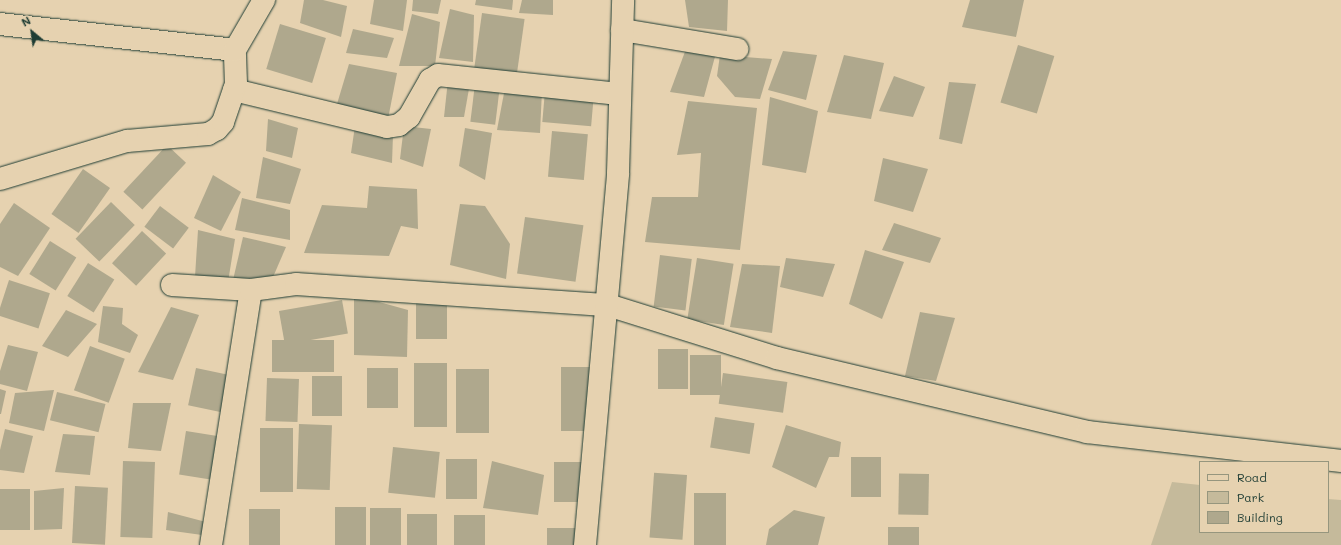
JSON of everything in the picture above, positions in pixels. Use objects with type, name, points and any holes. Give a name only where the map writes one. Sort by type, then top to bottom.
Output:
[{"type":"street","points":[[0,179],[127,141],[208,134],[223,122],[234,90],[235,50],[264,0]]},
{"type":"street","points":[[585,545],[608,304],[618,172],[619,94],[623,0]]},
{"type":"street","points":[[0,24],[235,50]]},
{"type":"street","points":[[622,30],[737,49]]},
{"type":"street","points":[[234,90],[388,127],[399,125],[409,118],[430,80],[438,75],[619,94]]},
{"type":"street","points":[[172,285],[251,290],[296,284],[608,304],[777,358],[1087,432],[1341,461]]},
{"type":"street","points":[[211,545],[251,290]]},
{"type":"green space","points":[[1172,482],[1199,485],[1199,533],[1329,533],[1329,499],[1341,500],[1341,545],[1151,545]]},
{"type":"building","points":[[304,0],[323,0],[347,6],[341,37],[300,23]]},
{"type":"building","points":[[374,0],[407,0],[403,31],[370,24]]},
{"type":"building","points":[[413,0],[441,0],[438,14],[412,11]]},
{"type":"building","points":[[476,0],[513,0],[512,10],[475,5]]},
{"type":"building","points":[[522,0],[553,0],[553,15],[519,13]]},
{"type":"building","points":[[685,0],[728,0],[727,31],[689,27]]},
{"type":"building","points":[[970,0],[1024,0],[1016,37],[962,27]]},
{"type":"building","points":[[450,9],[474,15],[473,62],[439,58]]},
{"type":"building","points":[[482,13],[525,19],[516,79],[474,73]]},
{"type":"building","points":[[412,14],[440,22],[435,66],[399,66]]},
{"type":"building","points":[[280,24],[326,38],[312,83],[266,69]]},
{"type":"building","points":[[353,29],[394,38],[387,58],[346,53]]},
{"type":"building","points":[[1018,45],[1054,56],[1037,113],[1000,102]]},
{"type":"building","points":[[686,49],[716,53],[704,97],[670,92]]},
{"type":"building","points":[[783,51],[817,55],[806,100],[768,90]]},
{"type":"building","points":[[720,55],[772,59],[760,99],[735,97],[717,76]]},
{"type":"building","points":[[844,55],[884,63],[871,119],[827,112]]},
{"type":"building","points":[[349,64],[397,73],[388,119],[337,104]]},
{"type":"building","points":[[894,76],[925,87],[913,117],[879,111]]},
{"type":"building","points":[[448,80],[470,83],[464,117],[444,117]]},
{"type":"building","points":[[949,82],[976,84],[962,144],[939,139]]},
{"type":"building","points":[[475,84],[500,87],[495,125],[470,122]]},
{"type":"building","points":[[505,88],[542,90],[540,133],[497,130]]},
{"type":"building","points":[[545,91],[594,95],[591,126],[542,122]]},
{"type":"building","points":[[770,97],[818,111],[806,173],[762,165]]},
{"type":"building","points":[[688,101],[757,108],[740,250],[645,242],[652,197],[698,197],[701,153],[677,155]]},
{"type":"building","points":[[268,119],[298,128],[292,158],[266,151]]},
{"type":"building","points":[[355,126],[393,135],[392,163],[351,153]]},
{"type":"building","points":[[404,126],[431,129],[423,167],[400,159]]},
{"type":"building","points":[[465,128],[492,133],[485,180],[459,166]]},
{"type":"building","points":[[552,131],[588,134],[584,180],[548,177]]},
{"type":"building","points":[[167,145],[186,163],[142,210],[123,192]]},
{"type":"building","points":[[263,157],[301,169],[290,204],[256,198]]},
{"type":"building","points":[[883,158],[928,169],[913,212],[874,201]]},
{"type":"building","points":[[83,169],[110,188],[78,233],[51,214]]},
{"type":"building","points":[[213,175],[241,192],[221,231],[194,218]]},
{"type":"building","points":[[369,186],[417,189],[418,229],[401,226],[389,256],[304,253],[322,205],[367,208]]},
{"type":"building","points":[[242,198],[290,210],[290,240],[235,230]]},
{"type":"building","points":[[111,202],[135,225],[99,262],[76,239]]},
{"type":"building","points":[[14,203],[50,228],[18,276],[0,267],[0,224]]},
{"type":"building","points":[[460,204],[485,206],[510,244],[506,279],[450,265]]},
{"type":"building","points":[[160,206],[189,228],[173,248],[144,227]]},
{"type":"building","points":[[525,217],[583,225],[575,282],[517,273]]},
{"type":"building","points":[[894,223],[941,238],[930,263],[882,250]]},
{"type":"building","points":[[198,230],[235,239],[228,282],[195,277]]},
{"type":"building","points":[[142,231],[166,254],[136,286],[112,263]]},
{"type":"building","points":[[243,237],[286,247],[270,284],[233,280]]},
{"type":"building","points":[[50,241],[76,257],[56,291],[29,274]]},
{"type":"building","points":[[865,250],[904,262],[882,319],[849,304]]},
{"type":"building","points":[[660,255],[692,259],[685,311],[654,307]]},
{"type":"building","points":[[697,258],[734,264],[724,325],[687,319]]},
{"type":"building","points":[[786,258],[835,264],[823,297],[780,287]]},
{"type":"building","points":[[88,263],[114,279],[94,313],[67,296]]},
{"type":"building","points":[[742,264],[780,266],[772,333],[730,327]]},
{"type":"building","points":[[9,280],[50,293],[38,328],[0,316],[0,308]]},
{"type":"building","points":[[354,295],[408,310],[407,357],[354,355]]},
{"type":"building","points":[[416,299],[447,299],[447,339],[416,339]]},
{"type":"building","points":[[342,300],[348,333],[285,345],[279,311]]},
{"type":"building","points":[[103,306],[123,308],[122,324],[138,335],[130,353],[98,342]]},
{"type":"building","points":[[171,307],[199,315],[173,380],[138,372]]},
{"type":"building","points":[[66,310],[97,324],[68,357],[42,346]]},
{"type":"building","points":[[920,312],[955,318],[936,381],[905,376]]},
{"type":"building","points":[[272,340],[334,340],[334,372],[272,372]]},
{"type":"building","points":[[8,345],[38,352],[27,391],[0,384],[0,371]]},
{"type":"building","points":[[90,346],[125,359],[109,403],[74,390]]},
{"type":"building","points":[[658,349],[688,349],[688,389],[658,389]]},
{"type":"building","points":[[690,355],[721,355],[721,395],[690,395]]},
{"type":"building","points":[[414,363],[447,363],[447,427],[414,427]]},
{"type":"building","points":[[561,367],[595,367],[595,431],[561,431]]},
{"type":"building","points":[[196,368],[234,376],[226,413],[188,405]]},
{"type":"building","points":[[367,368],[398,368],[398,408],[367,408]]},
{"type":"building","points":[[456,369],[489,369],[489,433],[456,433]]},
{"type":"building","points":[[723,373],[787,382],[783,413],[719,404]]},
{"type":"building","points":[[312,376],[342,376],[342,416],[312,416]]},
{"type":"building","points":[[267,378],[299,379],[297,422],[265,421]]},
{"type":"building","points":[[0,389],[6,391],[1,414],[0,414]]},
{"type":"building","points":[[54,390],[44,431],[9,423],[15,393]]},
{"type":"building","points":[[57,392],[106,404],[98,432],[50,420]]},
{"type":"building","points":[[133,403],[171,403],[161,451],[128,448]]},
{"type":"building","points":[[715,417],[755,423],[750,454],[710,448]]},
{"type":"building","points":[[299,424],[332,425],[330,490],[297,489]]},
{"type":"building","points":[[786,425],[841,442],[839,457],[829,457],[816,488],[772,467]]},
{"type":"building","points":[[260,428],[293,428],[293,492],[260,492]]},
{"type":"building","points":[[5,429],[33,436],[24,473],[0,470],[0,450]]},
{"type":"building","points":[[186,431],[224,437],[217,480],[179,474]]},
{"type":"building","points":[[63,434],[95,436],[90,475],[55,472]]},
{"type":"building","points":[[393,447],[440,452],[435,498],[388,493]]},
{"type":"building","points":[[851,457],[881,457],[881,497],[851,497]]},
{"type":"building","points":[[446,459],[477,459],[477,499],[446,499]]},
{"type":"building","points":[[123,461],[155,462],[152,538],[120,537]]},
{"type":"building","points":[[492,461],[544,475],[538,515],[483,508]]},
{"type":"building","points":[[554,462],[584,462],[584,502],[554,502]]},
{"type":"building","points":[[654,473],[687,475],[682,540],[650,538]]},
{"type":"building","points":[[899,473],[929,474],[928,515],[898,514]]},
{"type":"building","points":[[75,486],[108,488],[105,545],[72,543]]},
{"type":"building","points":[[64,488],[62,529],[34,530],[34,491]]},
{"type":"building","points":[[0,489],[30,489],[30,530],[0,530]]},
{"type":"building","points":[[694,493],[726,493],[726,545],[694,545]]},
{"type":"building","points":[[335,507],[366,507],[366,545],[335,545]]},
{"type":"building","points":[[370,508],[401,508],[401,545],[370,545]]},
{"type":"building","points":[[249,509],[280,509],[280,545],[249,545]]},
{"type":"building","points":[[794,510],[825,517],[818,545],[766,545],[769,529]]},
{"type":"building","points":[[168,512],[206,522],[202,535],[166,530]]},
{"type":"building","points":[[407,514],[437,514],[437,545],[407,545]]},
{"type":"building","points":[[454,515],[485,515],[485,545],[454,545]]},
{"type":"building","points":[[888,527],[919,527],[919,545],[888,545]]},
{"type":"building","points":[[547,528],[578,528],[578,545],[547,545]]}]
